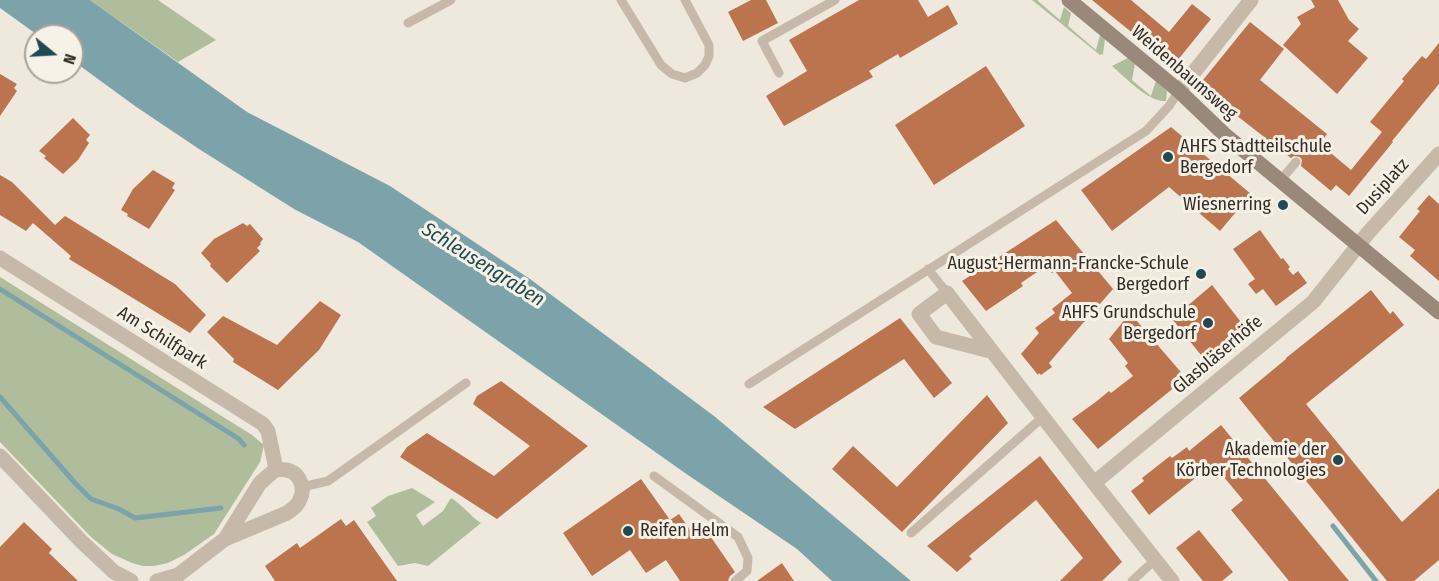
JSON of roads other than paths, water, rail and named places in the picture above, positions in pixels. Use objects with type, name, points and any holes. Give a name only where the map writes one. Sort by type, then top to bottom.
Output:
[{"type":"street","name":"Weidenbaumsweg","points":[[1068,0],[1179,91],[1224,134],[1357,246],[1439,312]]},
{"type":"street","points":[[1179,91],[1251,0]]},
{"type":"street","name":"Dusiplatz","points":[[1357,246],[1439,154]]},
{"type":"street","name":"Glasbläserhöfe","points":[[1094,483],[1313,302],[1357,246]]},
{"type":"street","name":"Am Schilfpark","points":[[0,258],[262,424],[268,431],[276,469]]},
{"type":"street","points":[[990,351],[936,337],[919,314],[947,293],[990,351],[1172,581]]},
{"type":"street","points":[[0,456],[81,541],[114,572],[131,581]]},
{"type":"street","points":[[157,581],[178,575],[225,539],[287,513],[301,498],[302,487],[298,477],[290,471],[276,469],[260,483],[225,539]]},
{"type":"lane","points":[[408,23],[451,0]]},
{"type":"lane","points":[[621,0],[661,65],[672,74],[685,78],[697,74],[709,56],[709,45],[686,1]]},
{"type":"lane","points":[[779,73],[762,40],[835,0]]},
{"type":"lane","points":[[749,384],[1146,131],[1179,91]]},
{"type":"lane","points":[[1280,181],[1296,162]]},
{"type":"lane","points":[[928,269],[947,293]]},
{"type":"lane","points":[[302,487],[328,481],[466,383]]},
{"type":"lane","points":[[911,533],[1043,417]]},
{"type":"lane","points":[[654,476],[738,537],[748,558],[747,571],[735,581]]},
{"type":"lane","points":[[1132,581],[1155,560]]},
{"type":"water","name":"Schleusengraben","points":[[0,0],[90,0],[247,112],[390,186],[530,279],[714,416],[911,581],[832,581],[797,549],[685,473],[358,242],[294,209],[199,149],[84,69],[84,24],[24,25],[0,8]]},
{"type":"waterway","points":[[0,289],[239,439],[244,445]]},
{"type":"waterway","points":[[0,397],[91,499],[119,509],[135,518],[221,508]]},
{"type":"waterway","points":[[1333,526],[1376,581]]},
{"type":"place","name":"AHFS Stadtteilschule Bergedorf","points":[[1168,157]]},
{"type":"place","name":"Wiesnerring","points":[[1283,205]]},
{"type":"place","name":"August-Hermann-Francke-Schule Bergedorf","points":[[1201,274]]},
{"type":"place","name":"AHFS Grundschule Bergedorf","points":[[1208,323]]},
{"type":"place","name":"Akademie der Körber Technologies","points":[[1338,460]]},
{"type":"place","name":"Reifen Helm","points":[[628,531]]}]
